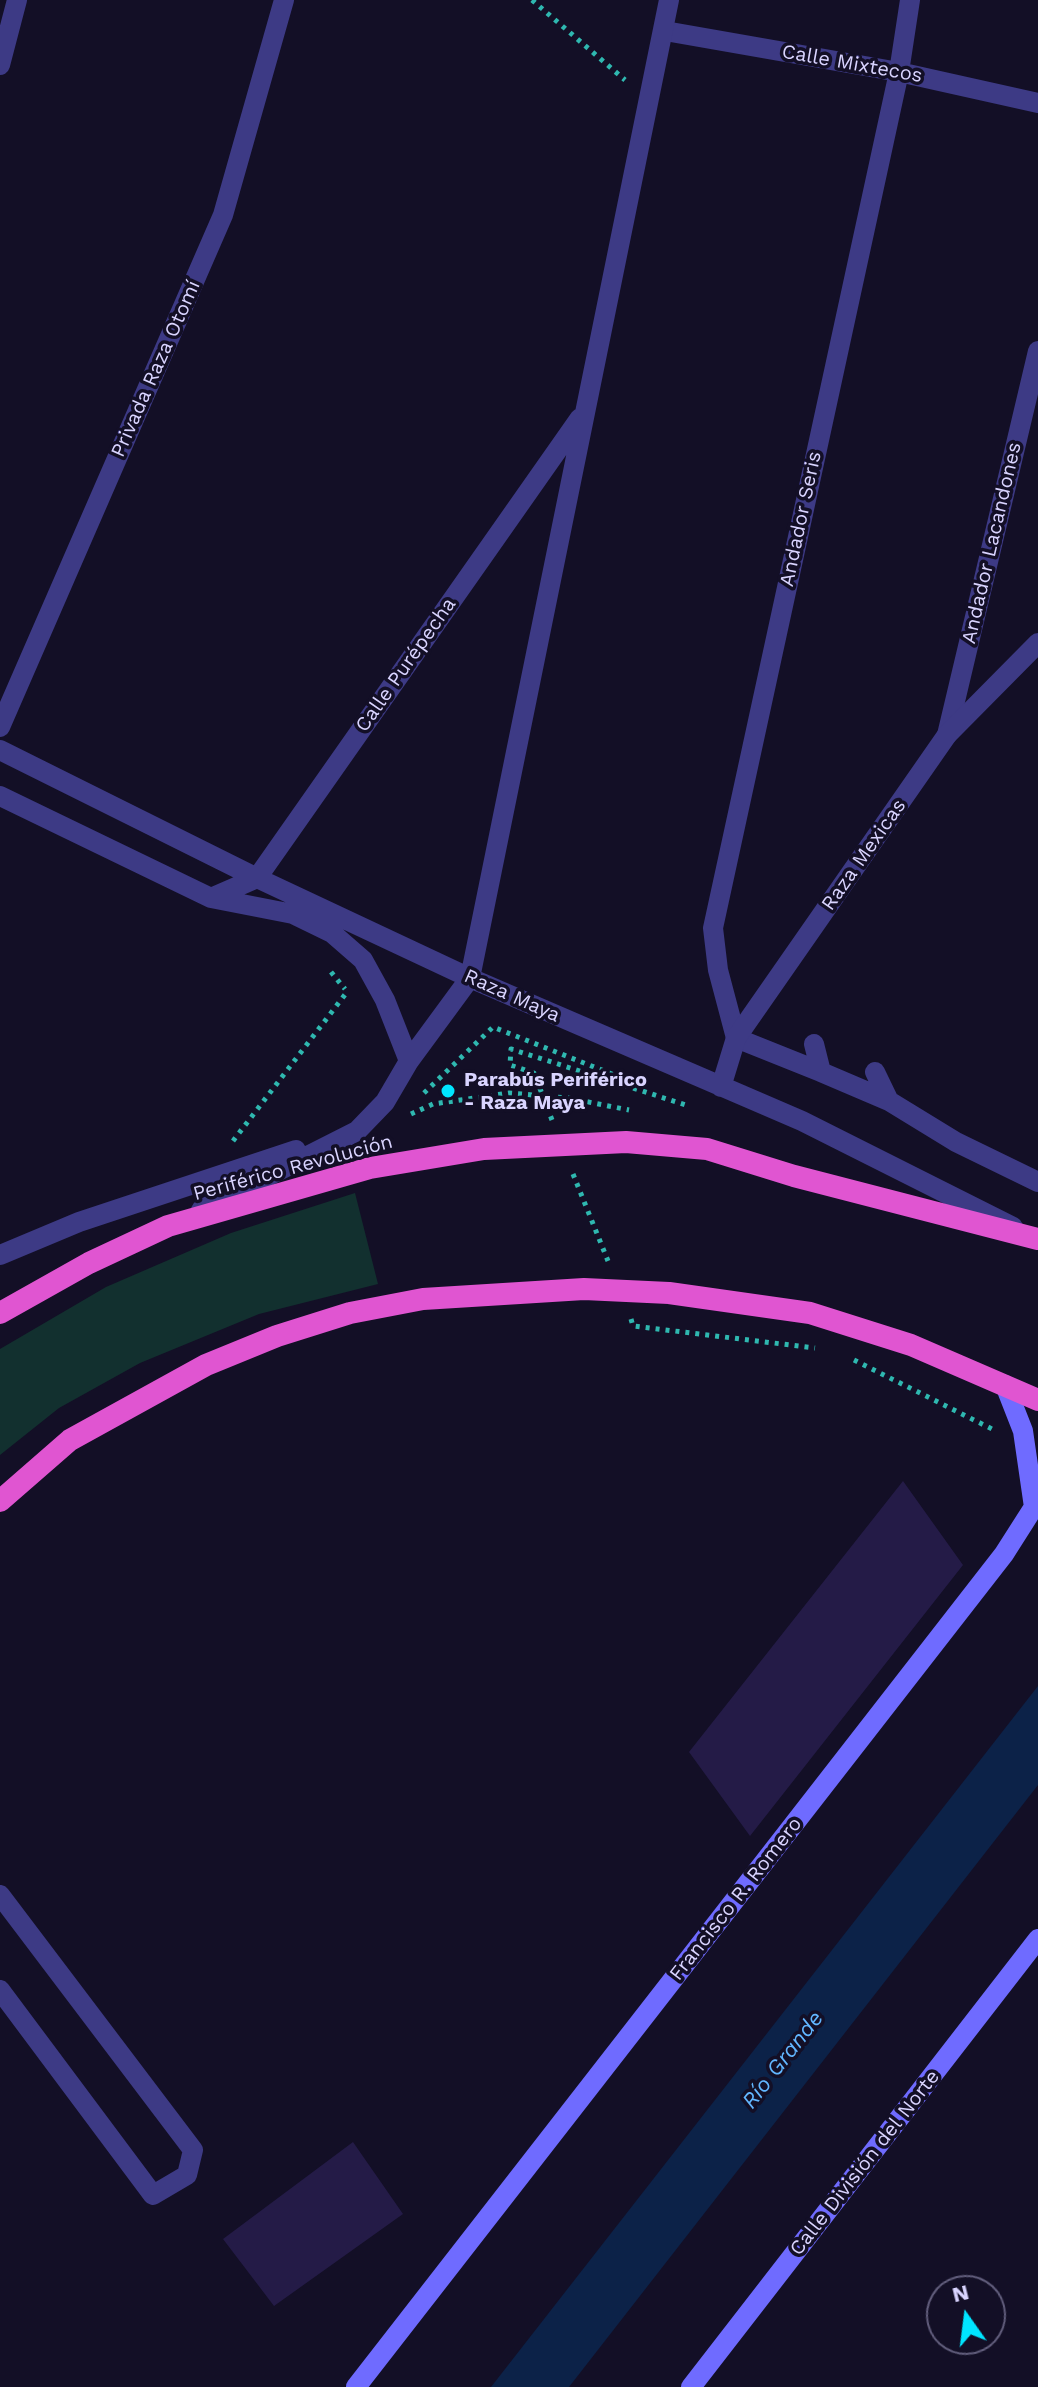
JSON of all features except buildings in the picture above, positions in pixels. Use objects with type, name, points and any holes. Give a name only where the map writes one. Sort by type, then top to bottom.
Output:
[{"type":"highway","name":"Periférico Revolución","points":[[0,1313],[89,1263],[168,1226],[370,1168],[484,1149],[626,1142],[707,1149],[794,1176],[1032,1237]]},
{"type":"highway","points":[[0,1501],[70,1440],[206,1365],[277,1336],[336,1318],[423,1299],[584,1289],[669,1293],[810,1313],[911,1345],[1038,1400]]},
{"type":"main road","name":"Francisco R. Romero","points":[[356,2387],[1004,1554],[1034,1507],[1026,1447],[1005,1385]]},
{"type":"main road","name":"Calle División del Norte","points":[[691,2387],[1038,1939]]},
{"type":"street","points":[[0,65],[17,0]]},
{"type":"street","name":"Privada Raza Otomí","points":[[0,727],[223,215],[284,0]]},
{"type":"street","name":"Calle Purépecha","points":[[470,978],[669,0]]},
{"type":"street","name":"Andador Seris","points":[[736,1038],[718,970],[713,928],[899,72],[910,0]]},
{"type":"street","name":"Calle Mixtecos","points":[[665,31],[899,72],[1038,103]]},
{"type":"street","name":"Andador Lacandones","points":[[947,735],[1038,351]]},
{"type":"street","name":"Calle Purépecha","points":[[257,878],[584,412]]},
{"type":"street","name":"Raza Mexicas","points":[[721,1087],[736,1038],[947,735],[1038,643]]},
{"type":"street","name":"Raza Maya","points":[[0,750],[257,878],[470,978],[885,1160],[1032,1237]]},
{"type":"street","points":[[0,796],[211,898],[293,914],[332,933],[363,960],[385,1000],[409,1061]]},
{"type":"street","points":[[211,898],[257,878]]},
{"type":"street","points":[[168,1226],[357,1131],[385,1102],[409,1061],[470,978]]},
{"type":"street","points":[[736,1038],[889,1101],[956,1142],[1038,1182]]},
{"type":"street","points":[[814,1044],[821,1072]]},
{"type":"street","points":[[875,1072],[889,1101]]},
{"type":"street","points":[[0,1255],[79,1222],[357,1131]]},
{"type":"street","points":[[0,1895],[193,2150],[187,2175],[153,2195],[0,1990]]},
{"type":"path","points":[[532,0],[650,101]]},
{"type":"path","points":[[226,1150],[347,992]]},
{"type":"path","points":[[557,1133],[534,1073],[510,1065],[511,1049],[702,1110],[493,1027],[407,1113],[433,1104],[509,1093],[568,1098],[641,1113]]},
{"type":"path","points":[[569,1162],[610,1266]]},
{"type":"path","points":[[628,1311],[633,1326],[819,1348]]},
{"type":"path","points":[[848,1357],[1026,1447]]},
{"type":"green space","points":[[355,1193],[378,1284],[259,1314],[140,1363],[59,1408],[0,1455],[0,1349],[106,1287],[231,1233]]},
{"type":"water","name":"Río Grande","points":[[1038,1686],[1038,1785],[569,2387],[491,2387]]},
{"type":"place","name":"Parabús Periférico - Raza Maya","points":[[448,1091]]}]
